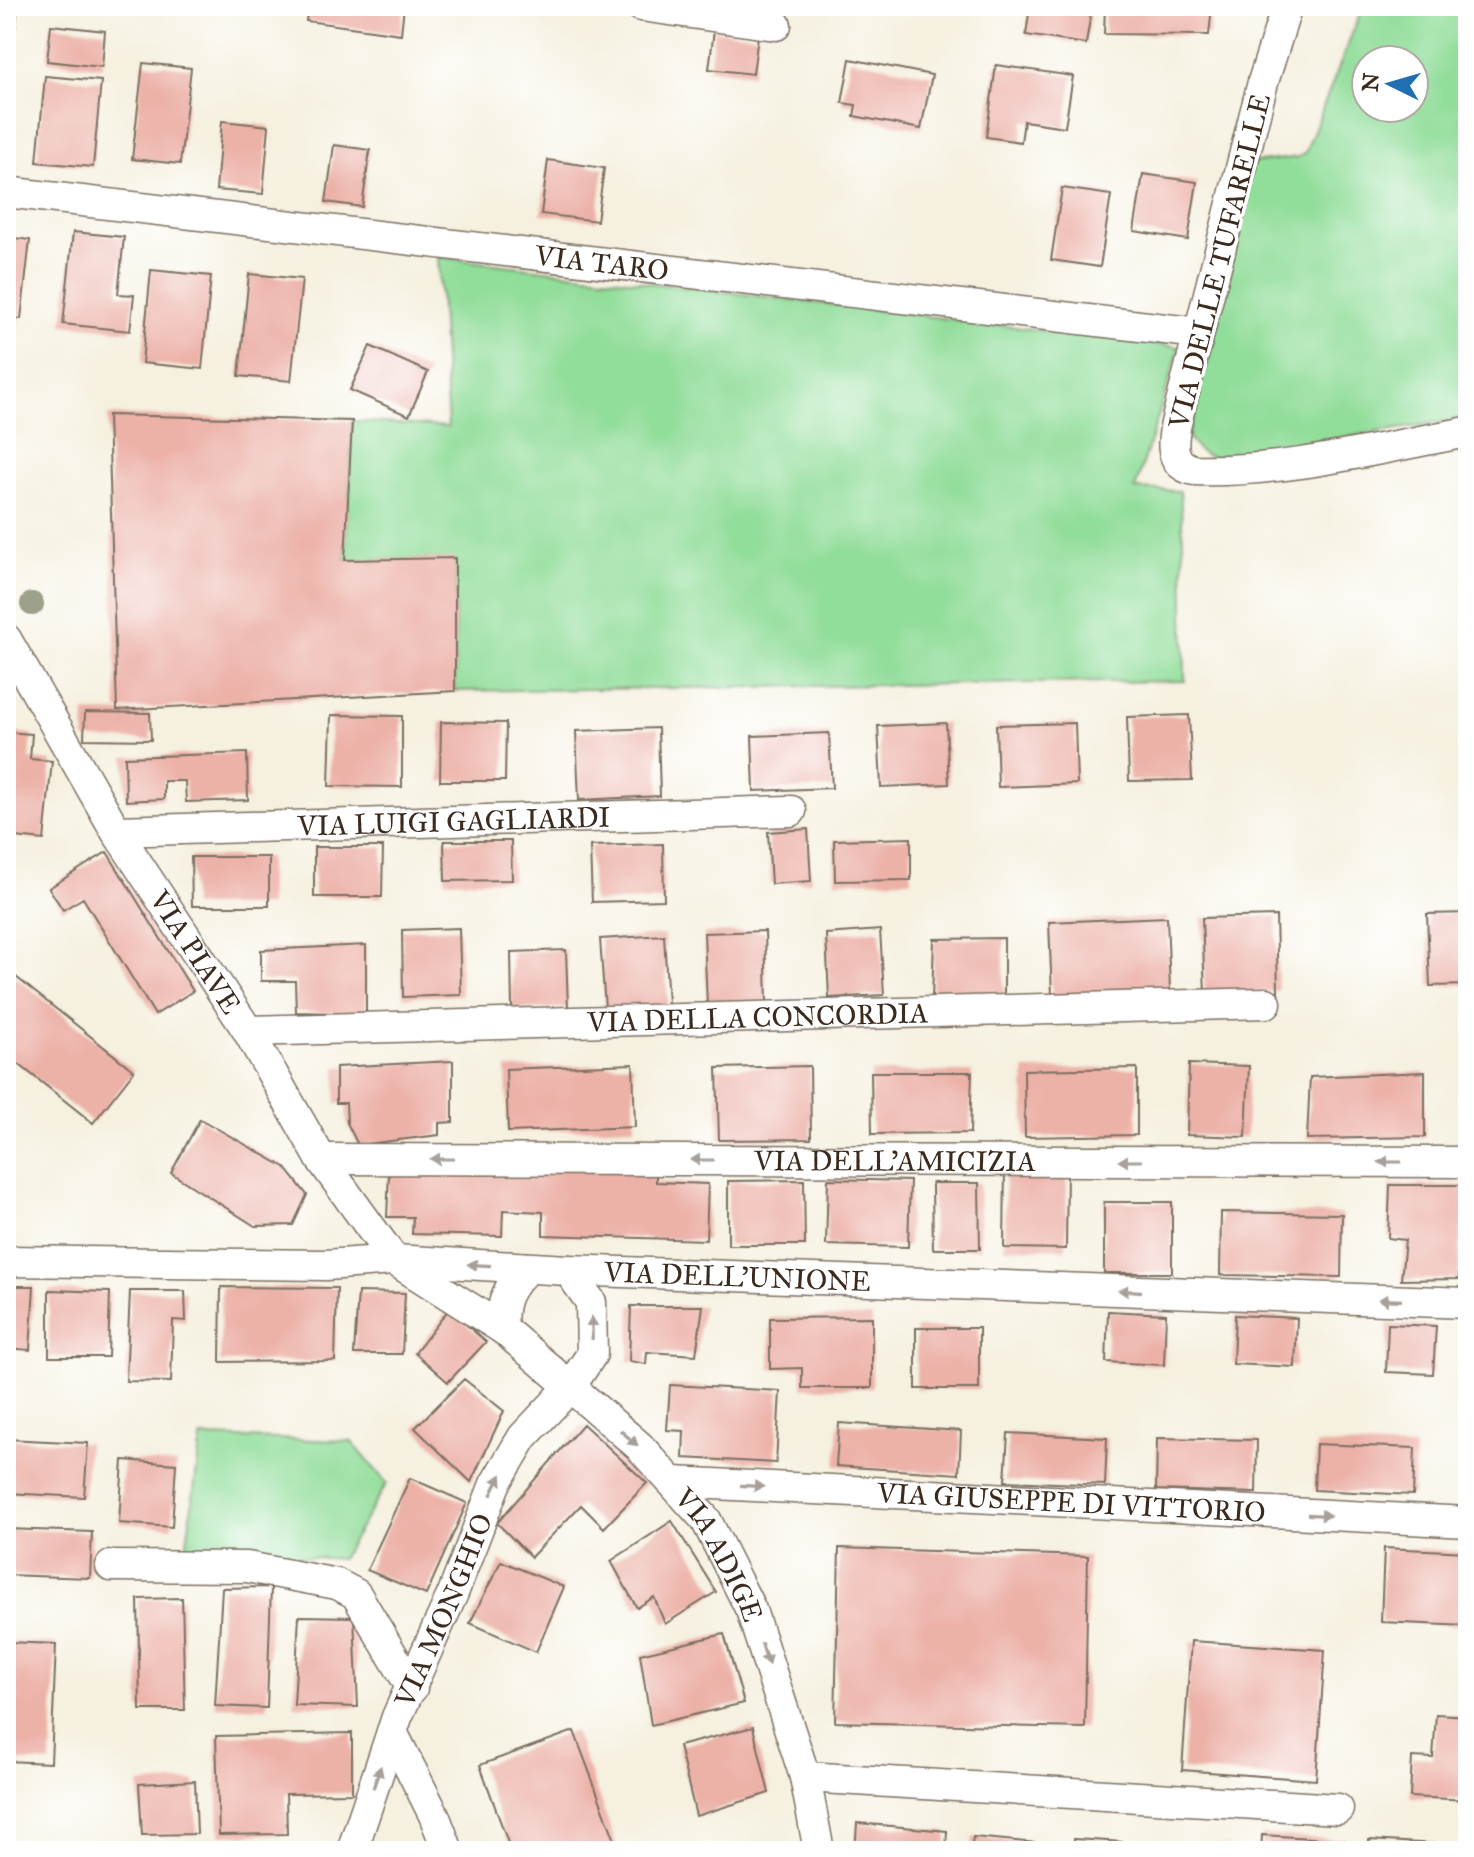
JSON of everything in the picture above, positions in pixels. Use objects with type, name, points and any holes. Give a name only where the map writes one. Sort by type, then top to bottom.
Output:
[{"type":"street","points":[[641,6],[776,25]]},
{"type":"street","name":"VIA DELLE TUFARELLE","points":[[1287,6],[1263,82],[1174,434],[1177,462],[1184,468],[1207,471],[1286,463],[1468,432]]},
{"type":"street","name":"VIA TARO","points":[[6,192],[1199,333]]},
{"type":"street","name":"VIA PIAVE","points":[[6,639],[116,831],[248,1031],[321,1159],[394,1260]]},
{"type":"street","name":"VIA LUIGI GAGLIARDI","points":[[116,831],[791,811]]},
{"type":"street","name":"VIA DELLA CONCORDIA","points":[[248,1031],[1266,1003]]},
{"type":"street","name":"VIA DELL'AMICIZIA","points":[[321,1159],[1468,1162]]},
{"type":"street","name":"VIA DELL'UNIONE","points":[[6,1261],[326,1265],[394,1260],[568,1270],[1468,1303]]},
{"type":"street","name":"VIA ADIGE","points":[[394,1260],[503,1329],[639,1446],[706,1520],[751,1610],[805,1777],[819,1851]]},
{"type":"street","points":[[503,1329],[501,1311],[510,1285],[528,1268]]},
{"type":"street","name":"VIA MONGHIO","points":[[352,1851],[392,1732],[495,1484],[523,1437],[570,1387],[592,1354],[591,1302],[568,1270]]},
{"type":"street","name":"VIA GIUSEPPE DI VITTORIO","points":[[674,1482],[1468,1522]]},
{"type":"street","points":[[111,1566],[247,1567],[337,1584],[356,1594],[412,1688]]},
{"type":"street","points":[[392,1732],[434,1815],[448,1851]]},
{"type":"street","points":[[805,1777],[1338,1809]]},
{"type":"green space","points":[[1363,6],[1468,6],[1468,418],[1212,458],[1199,451],[1188,437],[1253,163],[1298,157],[1305,153]]},
{"type":"green space","points":[[438,257],[1180,347],[1135,489],[1180,491],[1185,681],[455,691],[455,559],[345,560],[352,421],[448,427]]},
{"type":"green space","points":[[201,1437],[351,1441],[387,1483],[341,1559],[186,1550]]},
{"type":"building","points":[[308,6],[404,6],[401,34],[306,21]]},
{"type":"building","points":[[1030,6],[1092,6],[1086,44],[1026,35]]},
{"type":"building","points":[[1105,6],[1212,6],[1209,35],[1104,34]]},
{"type":"building","points":[[6,14],[17,15],[8,84],[6,83]]},
{"type":"building","points":[[51,25],[105,31],[102,67],[47,61]]},
{"type":"building","points":[[714,30],[758,36],[753,74],[709,69]]},
{"type":"building","points":[[850,59],[932,75],[921,129],[854,116],[856,105],[842,103]]},
{"type":"building","points":[[143,63],[191,68],[180,164],[132,159]]},
{"type":"building","points":[[996,65],[1073,76],[1065,127],[1024,121],[1021,142],[986,137]]},
{"type":"building","points":[[45,76],[101,81],[93,167],[37,162]]},
{"type":"building","points":[[222,121],[269,126],[263,194],[216,190]]},
{"type":"building","points":[[334,145],[370,150],[362,207],[326,202]]},
{"type":"building","points":[[548,160],[604,168],[597,221],[541,214]]},
{"type":"building","points":[[1143,174],[1197,182],[1188,240],[1134,231]]},
{"type":"building","points":[[1062,188],[1111,195],[1100,267],[1051,260]]},
{"type":"building","points":[[73,232],[124,237],[118,294],[134,295],[130,331],[63,324]]},
{"type":"building","points":[[6,237],[30,240],[21,319],[6,318]]},
{"type":"building","points":[[151,270],[211,276],[202,369],[142,363]]},
{"type":"building","points":[[249,274],[302,279],[291,381],[239,376]]},
{"type":"building","points":[[370,346],[428,372],[409,416],[350,390]]},
{"type":"building","points":[[108,415],[352,421],[345,560],[455,558],[455,691],[117,710]]},
{"type":"building","points":[[85,712],[150,713],[151,740],[84,739]]},
{"type":"building","points":[[331,715],[402,716],[402,787],[329,786]]},
{"type":"building","points":[[1189,715],[1192,780],[1129,781],[1127,717]]},
{"type":"building","points":[[441,722],[506,723],[505,781],[440,781]]},
{"type":"building","points":[[946,723],[949,784],[881,787],[878,726]]},
{"type":"building","points":[[1075,723],[1077,784],[998,787],[996,725]]},
{"type":"building","points":[[658,728],[660,796],[579,800],[576,731]]},
{"type":"building","points":[[6,732],[32,734],[30,759],[52,761],[44,840],[6,836]]},
{"type":"building","points":[[829,733],[832,788],[754,791],[752,736]]},
{"type":"building","points":[[247,753],[248,800],[186,802],[185,781],[164,781],[164,799],[126,801],[125,757]]},
{"type":"building","points":[[808,829],[811,881],[771,884],[768,832]]},
{"type":"building","points":[[911,838],[911,880],[835,881],[834,840]]},
{"type":"building","points":[[444,841],[511,841],[512,880],[445,881]]},
{"type":"building","points":[[663,844],[664,900],[592,902],[590,846]]},
{"type":"building","points":[[314,847],[383,847],[382,897],[314,897]]},
{"type":"building","points":[[107,852],[193,991],[155,1015],[83,898],[63,910],[49,888]]},
{"type":"building","points":[[191,857],[269,857],[269,906],[192,906]]},
{"type":"building","points":[[1468,913],[1468,985],[1430,986],[1427,914]]},
{"type":"building","points":[[1276,916],[1278,991],[1205,994],[1202,918]]},
{"type":"building","points":[[1167,917],[1170,991],[1052,996],[1049,922]]},
{"type":"building","points":[[459,928],[461,995],[403,997],[402,930]]},
{"type":"building","points":[[880,930],[884,995],[829,998],[826,934]]},
{"type":"building","points":[[765,931],[767,1003],[707,1005],[704,933]]},
{"type":"building","points":[[664,935],[668,1004],[605,1008],[600,939]]},
{"type":"building","points":[[1004,938],[1004,996],[932,999],[934,939]]},
{"type":"building","points":[[366,945],[366,1014],[296,1012],[295,981],[261,981],[261,950]]},
{"type":"building","points":[[566,950],[568,1008],[512,1009],[511,952]]},
{"type":"building","points":[[6,969],[134,1071],[93,1123],[6,1054]]},
{"type":"building","points":[[453,1061],[453,1122],[439,1123],[439,1135],[358,1145],[347,1123],[346,1103],[336,1103],[336,1067]]},
{"type":"building","points":[[633,1064],[635,1127],[508,1132],[506,1069]]},
{"type":"building","points":[[1189,1064],[1249,1066],[1246,1137],[1187,1135]]},
{"type":"building","points":[[810,1066],[811,1139],[719,1140],[717,1068]]},
{"type":"building","points":[[1137,1068],[1137,1135],[1025,1137],[1024,1070]]},
{"type":"building","points":[[871,1072],[972,1072],[970,1133],[872,1134]]},
{"type":"building","points":[[1425,1072],[1425,1137],[1307,1139],[1310,1077]]},
{"type":"building","points":[[200,1119],[285,1167],[307,1195],[293,1225],[255,1226],[171,1173]]},
{"type":"building","points":[[492,1163],[656,1168],[656,1182],[708,1184],[706,1240],[543,1235],[543,1212],[503,1210],[502,1236],[412,1234],[413,1217],[387,1217],[389,1172],[492,1175]]},
{"type":"building","points":[[1005,1168],[1067,1169],[1066,1249],[1004,1248]]},
{"type":"building","points":[[828,1179],[910,1181],[908,1247],[826,1245]]},
{"type":"building","points":[[804,1180],[805,1245],[728,1245],[728,1181]]},
{"type":"building","points":[[932,1183],[979,1183],[980,1249],[933,1249]]},
{"type":"building","points":[[1390,1185],[1468,1185],[1468,1228],[1461,1228],[1459,1279],[1401,1280],[1405,1240],[1388,1238]]},
{"type":"building","points":[[1104,1202],[1172,1202],[1172,1273],[1104,1273]]},
{"type":"building","points":[[1221,1212],[1342,1214],[1341,1277],[1220,1275]]},
{"type":"building","points":[[6,1286],[34,1286],[30,1350],[6,1348]]},
{"type":"building","points":[[221,1287],[337,1288],[335,1361],[220,1362]]},
{"type":"building","points":[[49,1290],[110,1292],[108,1357],[49,1357]]},
{"type":"building","points":[[130,1291],[185,1291],[186,1321],[173,1320],[171,1382],[126,1381]]},
{"type":"building","points":[[358,1292],[405,1293],[402,1354],[354,1354]]},
{"type":"building","points":[[631,1306],[703,1306],[696,1355],[647,1352],[646,1364],[629,1361]]},
{"type":"building","points":[[449,1309],[486,1342],[448,1382],[415,1353]]},
{"type":"building","points":[[1108,1311],[1166,1314],[1164,1365],[1106,1362]]},
{"type":"building","points":[[1235,1315],[1297,1318],[1295,1367],[1233,1364]]},
{"type":"building","points":[[872,1317],[872,1388],[802,1388],[802,1368],[770,1369],[770,1318]]},
{"type":"building","points":[[1388,1324],[1436,1326],[1433,1374],[1386,1372]]},
{"type":"building","points":[[916,1328],[979,1328],[979,1389],[916,1389]]},
{"type":"building","points":[[464,1379],[504,1411],[471,1482],[415,1428]]},
{"type":"building","points":[[670,1385],[780,1391],[776,1463],[683,1458],[684,1431],[667,1430]]},
{"type":"building","points":[[839,1423],[961,1431],[959,1474],[836,1466]]},
{"type":"building","points":[[583,1424],[647,1483],[604,1528],[581,1505],[531,1557],[497,1523]]},
{"type":"building","points":[[1008,1433],[1107,1438],[1105,1485],[1005,1481]]},
{"type":"building","points":[[1157,1438],[1257,1440],[1256,1493],[1156,1490]]},
{"type":"building","points":[[6,1439],[88,1443],[84,1497],[6,1493]]},
{"type":"building","points":[[1316,1444],[1415,1448],[1413,1495],[1314,1490]]},
{"type":"building","points":[[1464,1451],[1468,1451],[1468,1504],[1461,1503]]},
{"type":"building","points":[[123,1460],[176,1464],[172,1527],[119,1523]]},
{"type":"building","points":[[410,1478],[467,1503],[426,1595],[367,1570]]},
{"type":"building","points":[[672,1521],[716,1592],[665,1624],[654,1597],[637,1608],[611,1561]]},
{"type":"building","points":[[6,1529],[92,1532],[90,1578],[6,1575]]},
{"type":"building","points":[[839,1548],[1088,1556],[1085,1728],[835,1722]]},
{"type":"building","points":[[1384,1548],[1468,1552],[1468,1626],[1381,1622]]},
{"type":"building","points":[[501,1561],[564,1587],[536,1652],[470,1623]]},
{"type":"building","points":[[271,1587],[267,1708],[215,1706],[222,1588]]},
{"type":"building","points":[[182,1598],[185,1710],[140,1710],[138,1599]]},
{"type":"building","points":[[299,1616],[354,1617],[358,1707],[294,1705]]},
{"type":"building","points":[[724,1634],[744,1703],[651,1725],[640,1654]]},
{"type":"building","points":[[1191,1641],[1325,1650],[1316,1780],[1182,1770]]},
{"type":"building","points":[[6,1642],[56,1644],[51,1763],[6,1761]]},
{"type":"building","points":[[1436,1714],[1468,1716],[1468,1800],[1410,1797],[1412,1757],[1433,1758]]},
{"type":"building","points":[[753,1727],[769,1793],[696,1816],[679,1746]]},
{"type":"building","points":[[574,1731],[619,1851],[511,1851],[480,1765]]},
{"type":"building","points":[[352,1733],[352,1793],[286,1794],[287,1834],[219,1835],[216,1736]]},
{"type":"building","points":[[195,1781],[197,1834],[142,1835],[139,1784]]},
{"type":"building","points":[[857,1823],[947,1831],[946,1851],[855,1851]]},
{"type":"building","points":[[1262,1835],[1344,1840],[1343,1851],[1261,1851]]},
{"type":"building","points":[[973,1837],[1048,1844],[1047,1851],[971,1851]]},
{"type":"building","points":[[1074,1839],[1141,1843],[1140,1851],[1073,1851]]},
{"type":"building","points":[[1369,1840],[1436,1844],[1436,1851],[1369,1851]]},
{"type":"building","points":[[1160,1842],[1227,1846],[1226,1851],[1160,1851]]}]
